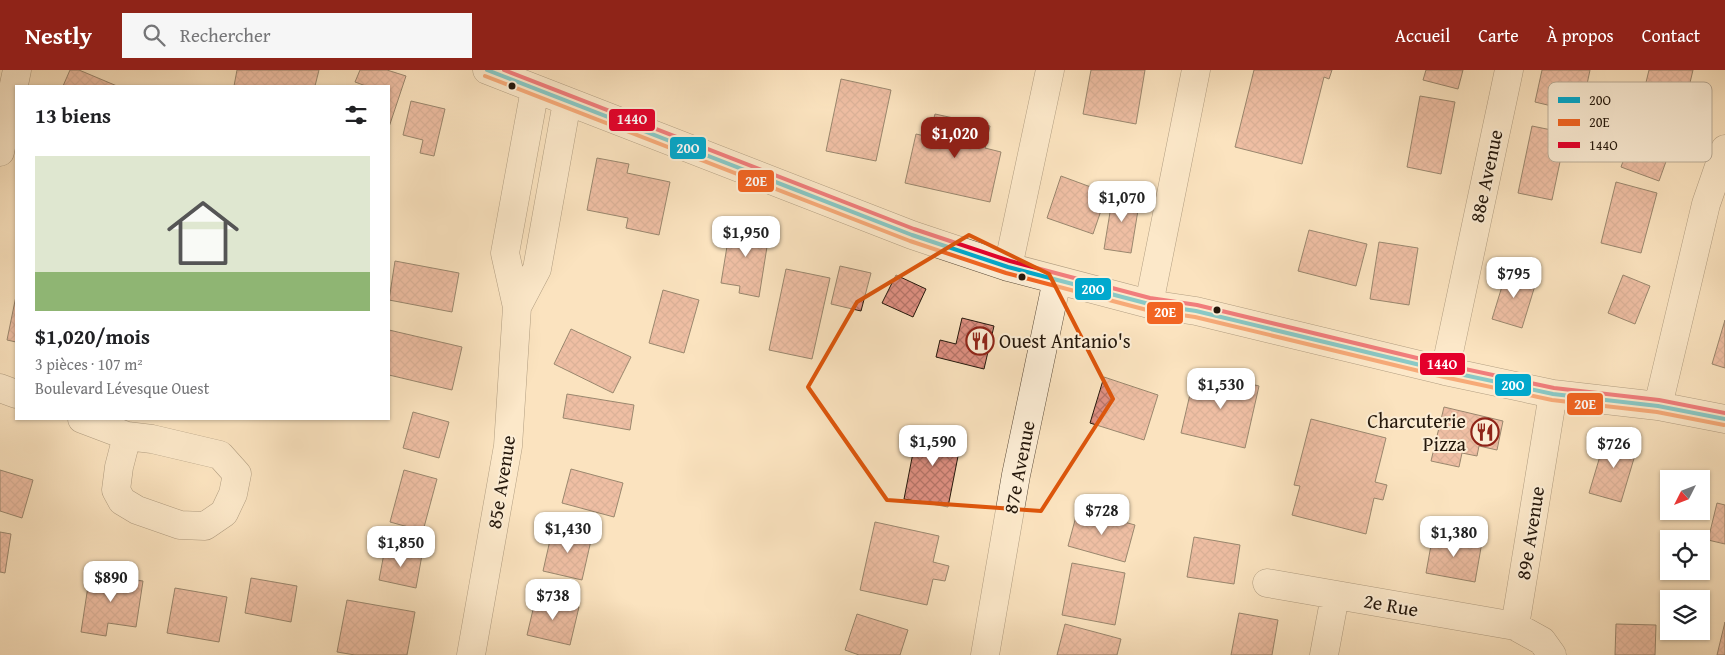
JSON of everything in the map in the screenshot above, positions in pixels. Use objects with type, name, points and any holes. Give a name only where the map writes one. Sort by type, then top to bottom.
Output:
[{"type":"street","points":[[0,152],[17,70]]},
{"type":"street","points":[[488,70],[912,235],[1008,267],[1149,304],[1196,311],[1446,371],[1553,394],[1658,406],[1725,419]]},
{"type":"street","points":[[1008,267],[1050,70]]},
{"type":"street","points":[[1149,304],[1196,70]]},
{"type":"street","name":"88e Avenue","points":[[1446,371],[1509,70]]},
{"type":"street","name":"85e Avenue","points":[[472,655],[508,446],[517,307],[505,252],[535,89]]},
{"type":"street","name":"85e Avenue","points":[[517,307],[536,269],[567,102]]},
{"type":"street","points":[[1658,406],[1706,204],[1725,149]]},
{"type":"street","name":"87e Avenue","points":[[985,655],[1016,475],[1057,280]]},
{"type":"street","points":[[0,388],[15,394]]},
{"type":"street","name":"89e Avenue","points":[[1515,626],[1553,394]]},
{"type":"street","points":[[85,420],[127,436]]},
{"type":"street","name":"2e Rue","points":[[1267,583],[1515,626]]},
{"type":"street","points":[[1324,655],[1335,596]]},
{"type":"street","points":[[1515,626],[1542,641],[1552,655]]},
{"type":"highlighted area","points":[[969,235],[1049,274],[1113,399],[1041,511],[887,500],[808,387],[857,302]]},
{"type":"building","points":[[70,70],[79,70],[115,85],[63,85]]},
{"type":"building","points":[[237,70],[319,70],[315,85],[234,85]]},
{"type":"building","points":[[360,70],[387,70],[406,76],[390,124],[390,85],[363,85],[355,82]]},
{"type":"building","points":[[1091,70],[1145,70],[1136,124],[1083,114]]},
{"type":"building","points":[[1254,70],[1332,70],[1329,79],[1324,77],[1302,164],[1235,147]]},
{"type":"building","points":[[1426,70],[1463,70],[1458,89],[1423,80]]},
{"type":"building","points":[[1542,70],[1590,70],[1587,82],[1548,82],[1548,105],[1535,102]]},
{"type":"building","points":[[1649,70],[1693,70],[1690,82],[1646,82]]},
{"type":"building","points":[[841,79],[891,90],[876,161],[826,151]]},
{"type":"building","points":[[1420,96],[1455,102],[1441,174],[1407,167]]},
{"type":"building","points":[[411,101],[445,109],[434,156],[420,153],[423,140],[403,135]]},
{"type":"building","points":[[935,114],[990,126],[985,148],[1001,152],[990,202],[905,183],[916,134],[929,137]]},
{"type":"building","points":[[1532,126],[1548,129],[1548,162],[1560,162],[1552,200],[1518,193]]},
{"type":"building","points":[[597,158],[629,164],[627,173],[670,182],[659,235],[626,228],[628,218],[587,210]]},
{"type":"building","points":[[1623,162],[1666,162],[1659,181],[1621,167]]},
{"type":"building","points":[[1061,176],[1107,193],[1093,234],[1047,218]]},
{"type":"building","points":[[1616,182],[1657,193],[1641,253],[1601,243]]},
{"type":"building","points":[[1113,194],[1140,198],[1131,253],[1104,249]]},
{"type":"building","points":[[731,222],[770,228],[759,297],[739,293],[740,286],[721,283]]},
{"type":"building","points":[[1309,230],[1367,244],[1356,286],[1298,271]]},
{"type":"building","points":[[1379,242],[1418,248],[1409,305],[1370,299]]},
{"type":"building","points":[[395,261],[459,273],[452,312],[390,300]]},
{"type":"building","points":[[840,266],[871,273],[861,311],[831,304]]},
{"type":"building","points":[[786,269],[830,278],[812,359],[769,350]]},
{"type":"building","points":[[1507,270],[1537,279],[1522,328],[1492,319]]},
{"type":"building","points":[[896,275],[926,289],[913,317],[882,303]]},
{"type":"building","points":[[1623,275],[1650,286],[1635,324],[1608,313]]},
{"type":"building","points":[[663,290],[699,300],[684,353],[649,343]]},
{"type":"building","points":[[15,301],[15,342],[7,340]]},
{"type":"building","points":[[962,318],[994,326],[984,369],[936,357],[940,340],[956,344]]},
{"type":"building","points":[[1725,320],[1725,368],[1712,364]]},
{"type":"building","points":[[571,329],[631,357],[613,393],[554,364]]},
{"type":"building","points":[[390,330],[462,347],[452,390],[390,375]]},
{"type":"building","points":[[1215,375],[1259,386],[1245,448],[1181,433],[1194,377],[1213,382]]},
{"type":"building","points":[[1104,377],[1158,395],[1144,440],[1090,423]]},
{"type":"building","points":[[567,394],[634,405],[630,430],[563,418]]},
{"type":"building","points":[[1444,407],[1503,421],[1497,450],[1479,446],[1477,456],[1462,453],[1459,467],[1431,461]]},
{"type":"building","points":[[413,412],[449,422],[439,458],[403,448]]},
{"type":"building","points":[[1311,419],[1386,438],[1375,482],[1387,485],[1383,500],[1374,498],[1366,534],[1292,515],[1300,486],[1294,485]]},
{"type":"building","points":[[918,427],[962,436],[948,507],[904,499]]},
{"type":"building","points":[[1606,436],[1638,445],[1621,502],[1589,493]]},
{"type":"building","points":[[571,469],[623,483],[614,517],[562,503]]},
{"type":"building","points":[[0,470],[33,480],[22,518],[0,511]]},
{"type":"building","points":[[404,470],[437,479],[423,531],[390,522]]},
{"type":"building","points":[[1717,503],[1725,505],[1725,544],[1710,540],[1710,532]]},
{"type":"building","points":[[1078,509],[1135,525],[1125,562],[1068,546]]},
{"type":"building","points":[[875,522],[939,536],[933,562],[949,566],[945,581],[933,579],[927,605],[860,590]]},
{"type":"building","points":[[553,527],[592,536],[582,580],[543,571]]},
{"type":"building","points":[[0,532],[11,534],[5,573],[0,572]]},
{"type":"building","points":[[1433,534],[1482,542],[1475,582],[1426,573]]},
{"type":"building","points":[[1194,537],[1240,545],[1234,584],[1187,577]]},
{"type":"building","points":[[385,548],[422,555],[416,588],[379,580]]},
{"type":"building","points":[[1072,563],[1125,573],[1115,625],[1062,615]]},
{"type":"building","points":[[90,573],[143,581],[136,627],[108,623],[106,636],[81,632]]},
{"type":"building","points":[[251,578],[297,586],[291,622],[245,613]]},
{"type":"building","points":[[175,588],[227,597],[219,642],[167,633]]},
{"type":"building","points":[[536,597],[579,607],[570,645],[527,635]]},
{"type":"building","points":[[347,600],[415,612],[407,655],[355,655],[337,652]]},
{"type":"building","points":[[1239,613],[1278,620],[1272,655],[1231,655]]},
{"type":"building","points":[[857,614],[908,630],[900,655],[859,655],[845,650]]},
{"type":"building","points":[[1725,622],[1725,655],[1717,655]]},
{"type":"building","points":[[1065,624],[1121,639],[1117,655],[1057,655]]},
{"type":"building","points":[[1616,624],[1656,625],[1655,655],[1615,655]]},
{"type":"transit line","name":"20O","points":[[487,70],[912,235],[1008,267],[1149,304],[1196,311],[1445,371],[1553,394],[1658,406],[1725,419]]},
{"type":"transit line","name":"144O","points":[[504,70],[914,229],[1010,261],[1150,298],[1197,305],[1446,365],[1554,388],[1659,400],[1725,413]]},
{"type":"transit line","name":"20E","points":[[485,76],[910,241],[1006,273],[1147,310],[1195,317],[1444,377],[1552,400],[1657,412],[1724,425]]},
{"type":"place","name":"Ouest Antanio's","points":[[980,341]]},
{"type":"place","name":"Charcuterie Pizza","points":[[1485,432]]}]
